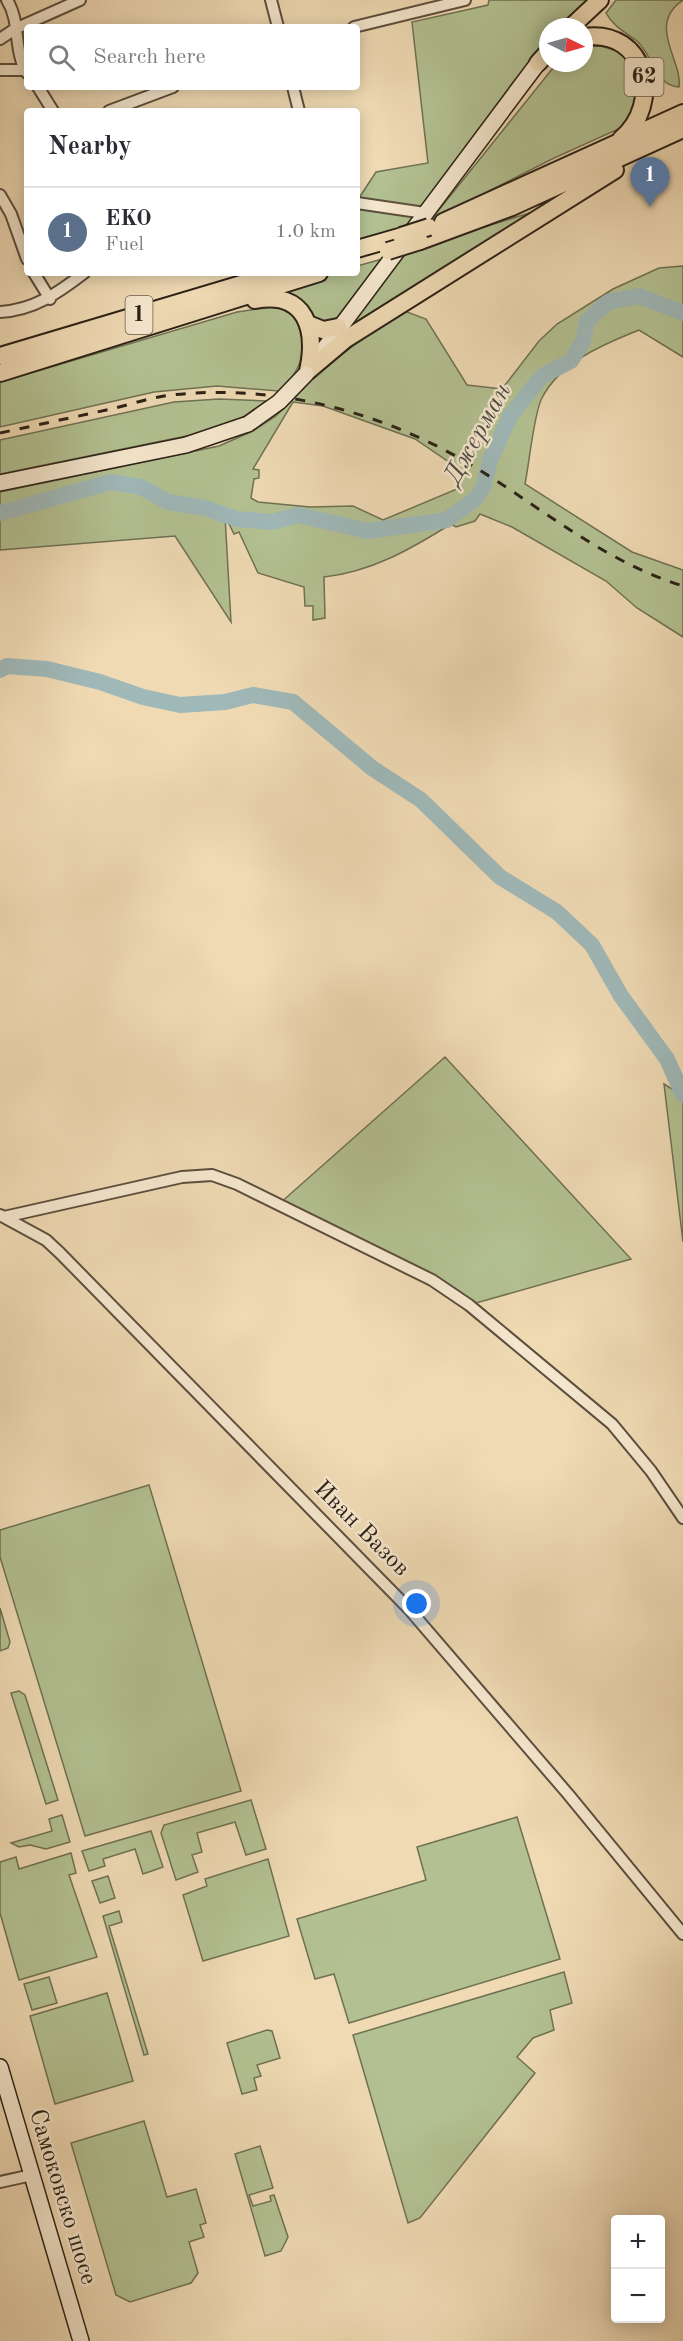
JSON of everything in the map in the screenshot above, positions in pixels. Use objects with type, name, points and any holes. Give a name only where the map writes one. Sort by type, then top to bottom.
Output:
[{"type":"main road","points":[[581,18],[600,0]]},
{"type":"main road","name":"62","points":[[593,37],[604,37],[625,45],[636,56],[643,71],[644,86],[638,118],[629,131],[611,147]]},
{"type":"main road","points":[[307,372],[338,327],[425,227],[539,66]]},
{"type":"main road","points":[[360,248],[425,227],[611,147],[683,113]]},
{"type":"main road","points":[[499,213],[683,129]]},
{"type":"main road","points":[[360,260],[388,250],[425,227],[499,213],[615,170],[683,138]]},
{"type":"main road","points":[[0,483],[186,445],[248,424],[279,402],[307,372],[346,339],[615,170]]},
{"type":"main road","name":"1","points":[[0,356],[268,276]]},
{"type":"main road","name":"1","points":[[0,373],[310,276]]},
{"type":"main road","points":[[210,308],[275,298],[292,304],[308,324],[312,341],[307,372]]},
{"type":"main road","points":[[308,324],[323,330],[338,327]]},
{"type":"main road","name":"Самоковско шосе","points":[[0,2067],[81,2341]]},
{"type":"street","points":[[8,0],[16,16],[15,29],[24,63]]},
{"type":"street","points":[[26,24],[80,0]]},
{"type":"street","points":[[271,0],[277,24]]},
{"type":"street","points":[[360,26],[465,0]]},
{"type":"street","points":[[0,39],[24,25]]},
{"type":"street","points":[[0,70],[24,71]]},
{"type":"street","points":[[40,90],[51,108]]},
{"type":"street","points":[[117,108],[165,90]]},
{"type":"street","points":[[294,90],[298,108]]},
{"type":"street","points":[[0,195],[11,214],[24,251]]},
{"type":"street","points":[[360,204],[425,227]]},
{"type":"street","points":[[36,276],[50,299]]},
{"type":"street","points":[[0,312],[13,311],[50,299],[80,276]]},
{"type":"street","points":[[2,1216],[182,1177],[212,1175],[237,1184],[432,1280],[469,1305],[612,1424],[651,1471],[683,1518]]},
{"type":"street","name":"Иван Вазов","points":[[2,1216],[46,1240],[60,1253],[408,1608],[568,1794],[683,1934]]},
{"type":"street","points":[[0,2182],[32,2175]]},
{"type":"green space","points":[[489,0],[592,0],[571,18],[539,18],[539,52],[514,81],[404,230],[360,242],[360,196],[376,172],[428,163],[412,22],[488,5]]},
{"type":"green space","points":[[616,0],[683,0],[672,10],[667,20],[667,32],[679,77],[679,87],[671,85],[659,76],[637,41],[609,18],[606,13]]},
{"type":"green space","points":[[593,46],[601,46],[623,53],[637,69],[636,110],[623,127],[552,159],[430,221],[550,72],[593,72]]},
{"type":"green space","points":[[539,210],[346,332],[407,251]]},
{"type":"green space","points":[[382,259],[335,320],[327,325],[315,322],[275,292],[326,276],[360,276],[360,265]]},
{"type":"green space","points":[[683,266],[683,357],[639,330],[598,348],[571,364],[550,385],[539,405],[525,484],[632,552],[683,570],[683,637],[637,608],[606,581],[512,527],[480,514],[475,521],[456,527],[451,524],[374,565],[324,577],[325,618],[313,620],[313,606],[305,606],[304,587],[258,573],[239,532],[234,534],[225,516],[231,622],[175,536],[0,550],[0,492],[219,446],[253,431],[276,416],[326,366],[402,310],[426,319],[467,385],[502,389],[539,341],[557,324],[613,289],[659,268]],"holes":[[[293,402],[323,406],[415,439],[465,473],[457,489],[383,520],[353,506],[310,507],[258,502],[251,498],[254,479],[259,478],[259,470],[253,469]]]},
{"type":"green space","points":[[277,306],[294,316],[304,328],[300,363],[292,377],[279,391],[217,386],[154,392],[0,427],[0,382],[237,312]]},
{"type":"green space","points":[[219,399],[266,401],[243,417],[211,431],[0,474],[0,440],[174,402]]},
{"type":"green space","points":[[445,1057],[631,1259],[469,1305],[279,1204]]},
{"type":"green space","points":[[664,1084],[683,1096],[683,1242]]},
{"type":"green space","points":[[149,1485],[241,1791],[85,1836],[0,1557],[0,1530]]},
{"type":"green space","points":[[0,1608],[10,1642],[8,1648],[0,1651]]},
{"type":"green space","points":[[19,1691],[25,1695],[58,1800],[46,1804],[11,1693]]},
{"type":"green space","points":[[251,1800],[266,1849],[246,1855],[235,1822],[197,1833],[202,1852],[192,1855],[198,1872],[176,1880],[161,1833],[164,1825]]},
{"type":"green space","points":[[62,1815],[70,1842],[46,1849],[30,1845],[19,1847],[11,1843],[52,1831],[49,1819]]},
{"type":"green space","points":[[517,1817],[560,1959],[349,2023],[334,1974],[315,1979],[297,1919],[426,1880],[417,1847]]},
{"type":"green space","points":[[151,1831],[163,1867],[143,1874],[135,1849],[103,1859],[105,1866],[89,1871],[82,1851]]},
{"type":"green space","points":[[71,1853],[76,1873],[69,1875],[97,1957],[19,1980],[0,1913],[0,1862],[16,1857],[19,1869]]},
{"type":"green space","points":[[268,1859],[289,1936],[203,1961],[183,1895],[207,1886],[205,1879]]},
{"type":"green space","points":[[108,1876],[115,1898],[100,1903],[92,1881]]},
{"type":"green space","points":[[119,1911],[122,1922],[109,1926],[148,2054],[144,2055],[103,1916]]},
{"type":"green space","points":[[564,1972],[572,2003],[550,2010],[554,2030],[533,2038],[517,2057],[535,2073],[420,2218],[408,2223],[353,2035]]},
{"type":"green space","points":[[49,1977],[57,2003],[32,2010],[24,1984]]},
{"type":"green space","points":[[107,1993],[133,2081],[55,2104],[30,2016]]},
{"type":"green space","points":[[267,2030],[272,2031],[280,2058],[257,2065],[261,2076],[254,2078],[257,2090],[242,2094],[227,2043]]},
{"type":"green space","points":[[144,2121],[167,2197],[196,2189],[206,2223],[200,2225],[204,2237],[189,2242],[198,2273],[191,2283],[130,2302],[116,2295],[71,2143]]},
{"type":"green space","points":[[260,2146],[273,2188],[249,2195],[253,2206],[271,2201],[270,2196],[274,2195],[288,2237],[281,2251],[265,2256],[235,2154]]},
{"type":"waterway","name":"Джерман","points":[[0,513],[111,482],[141,487],[168,502],[205,508],[237,519],[272,522],[298,515],[368,531],[447,520],[476,498],[484,485],[490,460],[511,415],[542,376],[571,361],[583,341],[587,321],[608,302],[639,296],[683,313]]},
{"type":"waterway","points":[[0,670],[7,666],[47,669],[100,682],[143,697],[180,705],[225,702],[253,695],[293,702],[372,768],[421,800],[500,877],[557,912],[592,945],[621,996],[667,1059],[683,1095]]},
{"type":"railway","points":[[0,433],[164,396],[243,393],[322,404],[397,428],[433,444],[468,463],[598,547],[653,575],[683,586]]},
{"type":"place","name":"EKO","points":[[650,207]]}]
